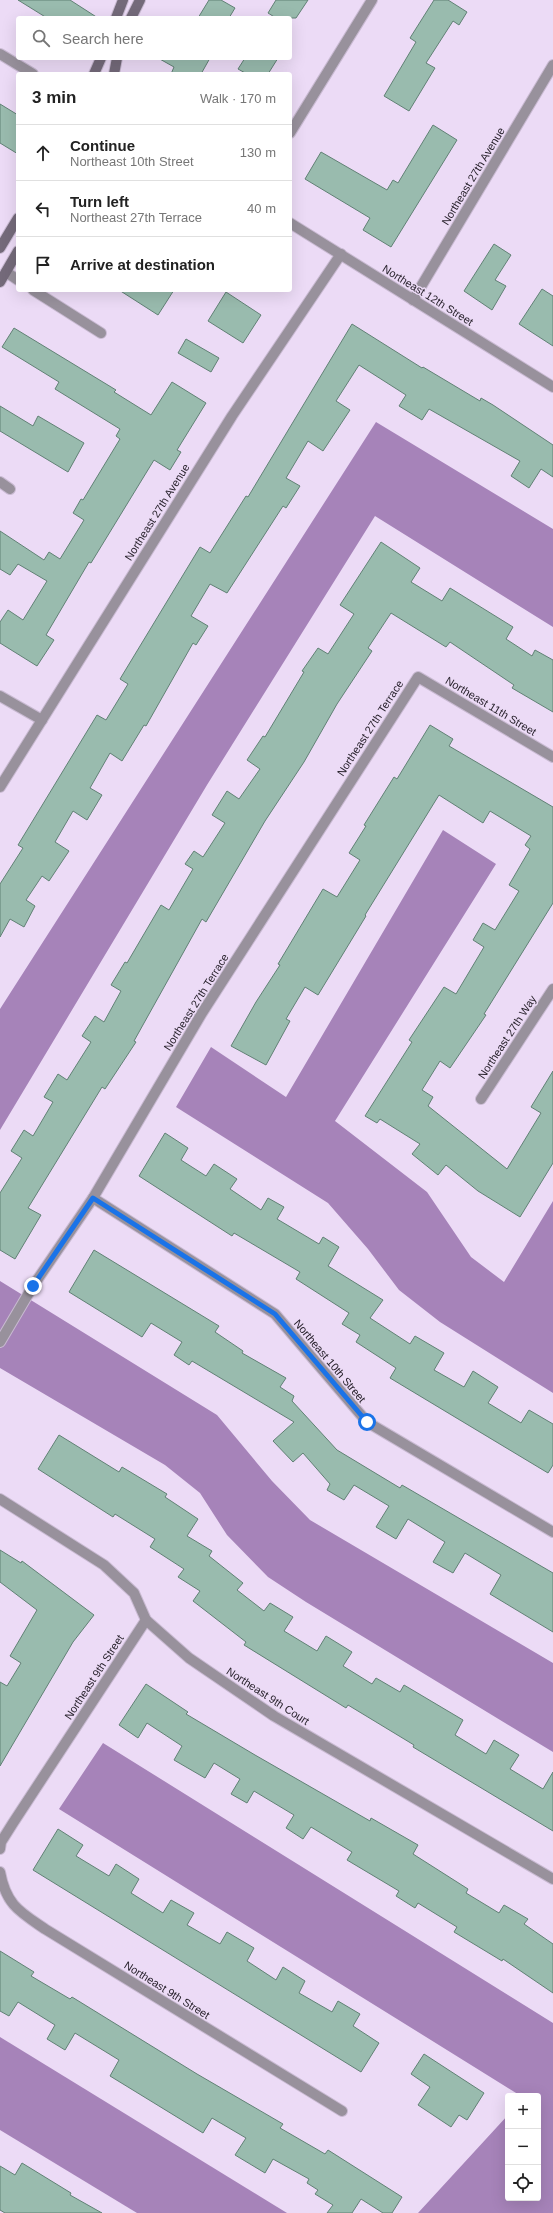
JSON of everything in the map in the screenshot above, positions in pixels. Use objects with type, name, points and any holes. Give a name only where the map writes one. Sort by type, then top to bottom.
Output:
[{"type":"street","points":[[117,16],[123,0]]},
{"type":"street","points":[[132,16],[140,0]]},
{"type":"street","points":[[292,130],[372,0]]},
{"type":"street","points":[[0,54],[31,72]]},
{"type":"street","points":[[95,72],[100,60]]},
{"type":"street","points":[[114,72],[117,60]]},
{"type":"street","name":"Northeast 27th Avenue","points":[[413,300],[553,65]]},
{"type":"street","points":[[0,248],[16,221]]},
{"type":"street","name":"Northeast 12th Street","points":[[292,224],[553,387]]},
{"type":"street","points":[[0,282],[16,254]]},
{"type":"street","name":"Northeast 27th Avenue","points":[[0,787],[232,416],[341,254]]},
{"type":"street","points":[[6,272],[16,279]]},
{"type":"street","points":[[37,292],[101,333]]},
{"type":"street","points":[[0,482],[10,489]]},
{"type":"street","name":"Northeast 11th Street","points":[[418,676],[553,756]]},
{"type":"street","name":"Northeast 27th Terrace","points":[[0,1342],[33,1286],[93,1198],[202,1013],[418,676]]},
{"type":"street","points":[[0,696],[42,720]]},
{"type":"street","name":"Northeast 27th Way","points":[[481,1099],[553,989]]},
{"type":"street","name":"Northeast 10th Street","points":[[93,1198],[275,1314],[367,1422],[553,1532]]},
{"type":"street","name":"Northeast 9th Court","points":[[0,1499],[104,1565],[134,1593],[146,1620],[189,1658],[274,1716],[553,1879]]},
{"type":"street","name":"Northeast 9th Street","points":[[0,1849],[1,1842],[13,1823],[146,1620]]},
{"type":"street","name":"Northeast 9th Street","points":[[0,1872],[2,1886],[15,1909],[45,1929],[342,2111]]},
{"type":"shaded area","points":[[376,422],[553,529],[553,627],[375,516],[207,785],[0,1130],[0,1009]]},
{"type":"shaded area","points":[[443,830],[496,864],[335,1121],[427,1192],[471,1257],[504,1282],[553,1201],[553,1393],[440,1322],[399,1290],[368,1249],[328,1203],[176,1107],[211,1047],[286,1097]]},
{"type":"shaded area","points":[[0,1281],[217,1415],[272,1481],[310,1520],[553,1663],[553,1752],[306,1602],[268,1577],[227,1535],[200,1493],[165,1465],[0,1368]]},
{"type":"shaded area","points":[[103,1743],[553,2023],[553,2213],[418,2213],[505,2118],[505,2201],[541,2201],[541,2093],[516,2093],[59,1809]]},
{"type":"shaded area","points":[[0,2037],[287,2213],[137,2213],[0,2130]]},
{"type":"building","points":[[18,0],[70,0],[95,16],[44,16]]},
{"type":"building","points":[[209,0],[221,0],[235,8],[230,16],[199,16]]},
{"type":"building","points":[[276,0],[308,0],[296,18],[292,18],[292,16],[273,16],[268,13]]},
{"type":"building","points":[[434,0],[448,0],[467,12],[459,25],[453,21],[426,63],[435,68],[409,111],[384,96],[416,42],[410,38]]},
{"type":"building","points":[[162,60],[209,60],[202,72],[172,72],[174,67]]},
{"type":"building","points":[[244,60],[277,60],[269,72],[243,72],[238,69]]},
{"type":"building","points":[[0,104],[16,114],[16,153],[0,143]]},
{"type":"building","points":[[433,125],[457,140],[391,247],[363,230],[370,218],[305,179],[321,152],[387,190],[393,180],[398,183]]},
{"type":"building","points":[[494,244],[511,255],[495,280],[506,286],[492,310],[464,291]]},
{"type":"building","points":[[542,289],[553,296],[553,346],[519,324]]},
{"type":"building","points":[[122,292],[173,292],[158,315]]},
{"type":"building","points":[[226,292],[261,315],[243,343],[208,321]]},
{"type":"building","points":[[352,324],[422,368],[423,367],[480,401],[481,398],[493,405],[553,445],[553,477],[541,469],[529,488],[511,476],[520,461],[429,409],[422,420],[399,406],[406,395],[359,365],[336,401],[350,410],[323,451],[308,441],[286,478],[300,486],[286,508],[283,506],[227,593],[210,584],[191,616],[208,626],[196,645],[193,643],[146,726],[144,725],[122,761],[110,753],[90,788],[102,795],[87,820],[73,811],[55,842],[69,851],[49,881],[42,876],[26,900],[35,906],[24,927],[10,919],[0,937],[0,884],[23,848],[18,845],[97,715],[106,720],[128,684],[120,679],[200,547],[210,553],[246,496],[248,497]]},
{"type":"building","points":[[14,328],[116,390],[114,392],[151,415],[172,382],[206,403],[177,450],[181,452],[170,470],[154,460],[91,563],[89,562],[46,635],[54,640],[37,666],[0,643],[0,622],[8,610],[23,620],[47,581],[18,564],[10,575],[0,569],[0,531],[44,560],[49,552],[60,559],[84,520],[73,513],[81,499],[83,500],[120,439],[116,436],[120,429],[55,389],[59,382],[2,347]]},
{"type":"building","points":[[186,339],[219,358],[211,372],[178,353]]},
{"type":"building","points":[[0,406],[33,426],[38,416],[84,443],[68,472],[0,431]]},
{"type":"building","points":[[381,542],[420,568],[411,582],[442,601],[450,588],[513,627],[506,639],[532,656],[535,650],[553,660],[553,712],[512,688],[514,685],[450,642],[446,647],[391,613],[368,648],[372,651],[337,704],[304,762],[265,821],[206,922],[202,919],[134,1041],[136,1042],[105,1089],[102,1087],[28,1208],[41,1215],[15,1259],[0,1250],[0,1193],[22,1158],[11,1151],[24,1130],[33,1136],[53,1102],[44,1097],[58,1074],[67,1080],[91,1042],[82,1036],[95,1016],[104,1022],[121,991],[111,985],[125,962],[127,963],[161,905],[169,910],[193,869],[185,864],[194,851],[203,857],[225,823],[212,815],[227,791],[239,799],[260,769],[247,760],[263,736],[265,737],[304,672],[302,671],[318,648],[328,654],[354,614],[340,605]]},
{"type":"building","points":[[430,725],[453,739],[449,746],[553,807],[553,903],[484,1014],[486,1015],[450,1068],[440,1061],[422,1090],[433,1097],[428,1106],[507,1169],[541,1113],[531,1107],[553,1071],[553,1163],[520,1217],[478,1191],[446,1165],[438,1175],[412,1154],[420,1144],[380,1119],[377,1123],[365,1116],[412,1042],[409,1040],[444,987],[456,994],[484,947],[473,940],[483,923],[495,930],[519,891],[509,885],[530,849],[525,845],[531,836],[490,811],[483,823],[439,795],[318,995],[305,987],[286,1019],[290,1021],[266,1065],[231,1046],[256,1002],[280,965],[278,964],[323,889],[337,897],[360,860],[349,853],[366,826],[364,825],[394,777],[397,779]]},
{"type":"building","points":[[165,1133],[188,1148],[181,1160],[206,1176],[214,1164],[237,1179],[230,1189],[261,1210],[268,1198],[284,1207],[277,1219],[319,1244],[323,1237],[339,1247],[328,1266],[383,1300],[370,1318],[410,1344],[415,1336],[444,1353],[434,1370],[464,1387],[473,1371],[498,1387],[488,1403],[521,1423],[529,1410],[553,1424],[553,1465],[548,1473],[390,1378],[396,1368],[356,1342],[360,1335],[342,1324],[349,1313],[296,1279],[300,1272],[234,1233],[232,1236],[139,1176]]},
{"type":"building","points":[[94,1250],[219,1326],[215,1332],[243,1351],[242,1353],[286,1378],[280,1387],[294,1396],[292,1401],[337,1450],[400,1488],[402,1485],[553,1573],[553,1632],[490,1594],[501,1575],[465,1553],[453,1573],[433,1562],[445,1542],[408,1519],[396,1539],[376,1527],[389,1506],[354,1485],[344,1500],[327,1490],[330,1484],[303,1453],[293,1462],[273,1441],[294,1422],[192,1361],[189,1365],[174,1355],[182,1342],[151,1323],[142,1337],[69,1292]]},
{"type":"building","points":[[59,1435],[119,1472],[122,1467],[167,1494],[165,1497],[198,1519],[187,1536],[212,1551],[209,1556],[243,1583],[237,1590],[264,1611],[270,1603],[293,1617],[284,1631],[317,1651],[326,1636],[352,1652],[343,1666],[372,1684],[376,1678],[400,1692],[404,1685],[463,1720],[455,1735],[486,1754],[494,1740],[519,1755],[510,1769],[543,1789],[553,1772],[553,1831],[413,1747],[414,1745],[348,1705],[346,1708],[244,1645],[246,1642],[193,1601],[200,1591],[178,1577],[184,1569],[150,1547],[155,1539],[115,1514],[113,1517],[38,1469]]},
{"type":"building","points":[[0,1550],[21,1563],[22,1561],[94,1615],[73,1642],[0,1766],[0,1682],[7,1686],[21,1663],[10,1656],[37,1610],[0,1582]]},
{"type":"building","points":[[146,1684],[188,1712],[186,1714],[255,1755],[370,1821],[371,1818],[418,1845],[413,1854],[468,1889],[466,1893],[499,1913],[504,1905],[528,1919],[524,1924],[553,1944],[553,1993],[503,1959],[502,1961],[454,1932],[457,1927],[418,1903],[415,1908],[396,1896],[399,1891],[347,1860],[352,1852],[311,1827],[303,1839],[286,1828],[294,1815],[254,1791],[247,1803],[231,1794],[240,1779],[214,1763],[205,1778],[174,1760],[182,1746],[147,1723],[138,1738],[119,1725]]},
{"type":"building","points":[[58,1829],[83,1845],[76,1856],[109,1876],[116,1864],[139,1879],[131,1893],[163,1913],[171,1900],[194,1913],[187,1925],[220,1944],[227,1932],[254,1948],[247,1961],[276,1980],[283,1967],[305,1981],[299,1993],[332,2012],[338,2001],[360,2014],[353,2026],[379,2043],[361,2072],[33,1870]]},
{"type":"building","points":[[0,1951],[34,1972],[31,1976],[70,1999],[72,1997],[197,2074],[283,2124],[280,2128],[325,2154],[328,2150],[402,2197],[392,2213],[383,2213],[361,2199],[352,2213],[327,2213],[333,2205],[315,2194],[318,2190],[307,2183],[309,2179],[273,2159],[265,2173],[235,2155],[246,2138],[212,2118],[203,2133],[110,2076],[119,2060],[75,2033],[65,2050],[47,2039],[55,2025],[18,2002],[9,2016],[0,2011]]},
{"type":"building","points":[[424,2054],[484,2093],[467,2120],[459,2115],[451,2127],[418,2105],[430,2087],[411,2074]]},
{"type":"building","points":[[22,2163],[71,2193],[70,2195],[102,2213],[5,2213],[0,2210],[0,2166],[15,2175]]},
{"type":"route","points":[[33,1286],[93,1198],[275,1314],[367,1422]]}]
